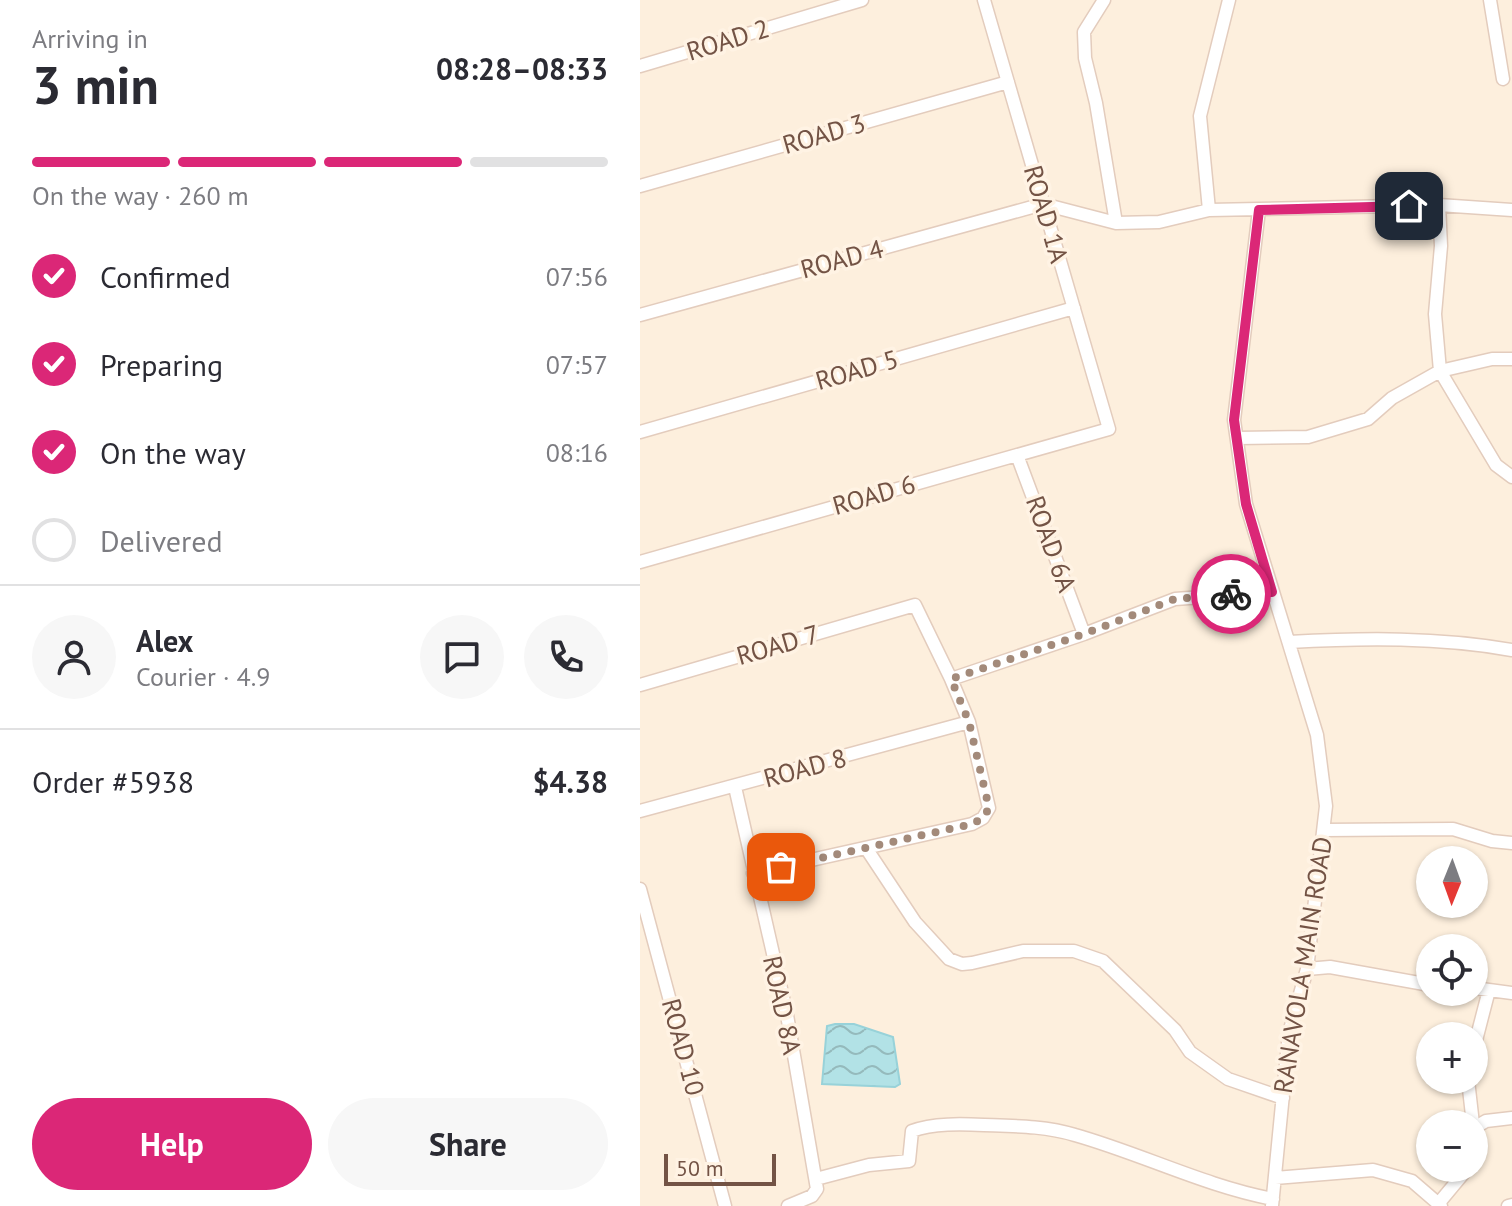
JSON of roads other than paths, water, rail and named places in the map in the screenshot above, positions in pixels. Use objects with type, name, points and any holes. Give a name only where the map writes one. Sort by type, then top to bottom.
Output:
[{"type":"street","name":"ROAD 2","points":[[640,66],[862,0]]},
{"type":"street","name":"ROAD 1A","points":[[984,0],[1109,429]]},
{"type":"street","points":[[1104,0],[1084,32],[1085,58],[1096,103],[1116,223]]},
{"type":"street","points":[[1209,210],[1200,116],[1229,0]]},
{"type":"street","points":[[1490,0],[1503,79]]},
{"type":"street","name":"ROAD 3","points":[[640,186],[1008,82]]},
{"type":"street","points":[[1043,204],[1116,223],[1159,222],[1209,210],[1439,205],[1512,210]]},
{"type":"street","name":"ROAD 4","points":[[640,315],[1043,204]]},
{"type":"street","points":[[1439,205],[1441,246],[1435,314],[1440,371],[1496,465],[1512,477]]},
{"type":"street","name":"RANAVOLA MAIN ROAD","points":[[1259,210],[1234,420],[1246,504],[1317,735],[1326,806],[1307,969],[1289,1033],[1273,1202]]},
{"type":"street","name":"ROAD 5","points":[[640,432],[1074,308]]},
{"type":"street","points":[[1237,438],[1308,437],[1368,419],[1392,398],[1440,371],[1492,359],[1512,359]]},
{"type":"street","name":"ROAD 6","points":[[640,562],[1109,429]]},
{"type":"street","name":"ROAD 6A","points":[[1017,455],[1084,634]]},
{"type":"street","points":[[753,873],[972,824],[983,818],[989,808],[969,722],[951,679],[1187,596],[1272,592]]},
{"type":"street","name":"ROAD 7","points":[[640,685],[915,605],[951,679]]},
{"type":"street","points":[[1289,642],[1391,638],[1512,650]]},
{"type":"street","name":"ROAD 8","points":[[640,811],[969,722]]},
{"type":"street","name":"ROAD 8A","points":[[735,787],[787,1015],[816,1179]]},
{"type":"street","points":[[1324,830],[1453,829],[1492,841],[1512,843]]},
{"type":"street","points":[[866,848],[915,922],[949,959],[962,964],[1023,951],[1074,951],[1103,961],[1175,1030],[1190,1052],[1228,1079],[1283,1098]]},
{"type":"street","name":"ROAD 10","points":[[640,889],[725,1206]]},
{"type":"street","points":[[1307,969],[1330,967],[1416,982]]},
{"type":"street","points":[[1481,1022],[1489,990],[1512,993]]},
{"type":"street","points":[[1488,1121],[1512,1118]]},
{"type":"street","points":[[788,1206],[812,1196],[817,1189],[816,1179],[869,1165],[909,1161],[912,1131],[967,1124],[1027,1126],[1073,1134],[1273,1202]]},
{"type":"street","points":[[1275,1178],[1373,1170],[1412,1181],[1440,1205],[1457,1182]]},
{"type":"water","points":[[854,1024],[893,1037],[900,1084],[895,1087],[822,1084],[827,1026]]}]
